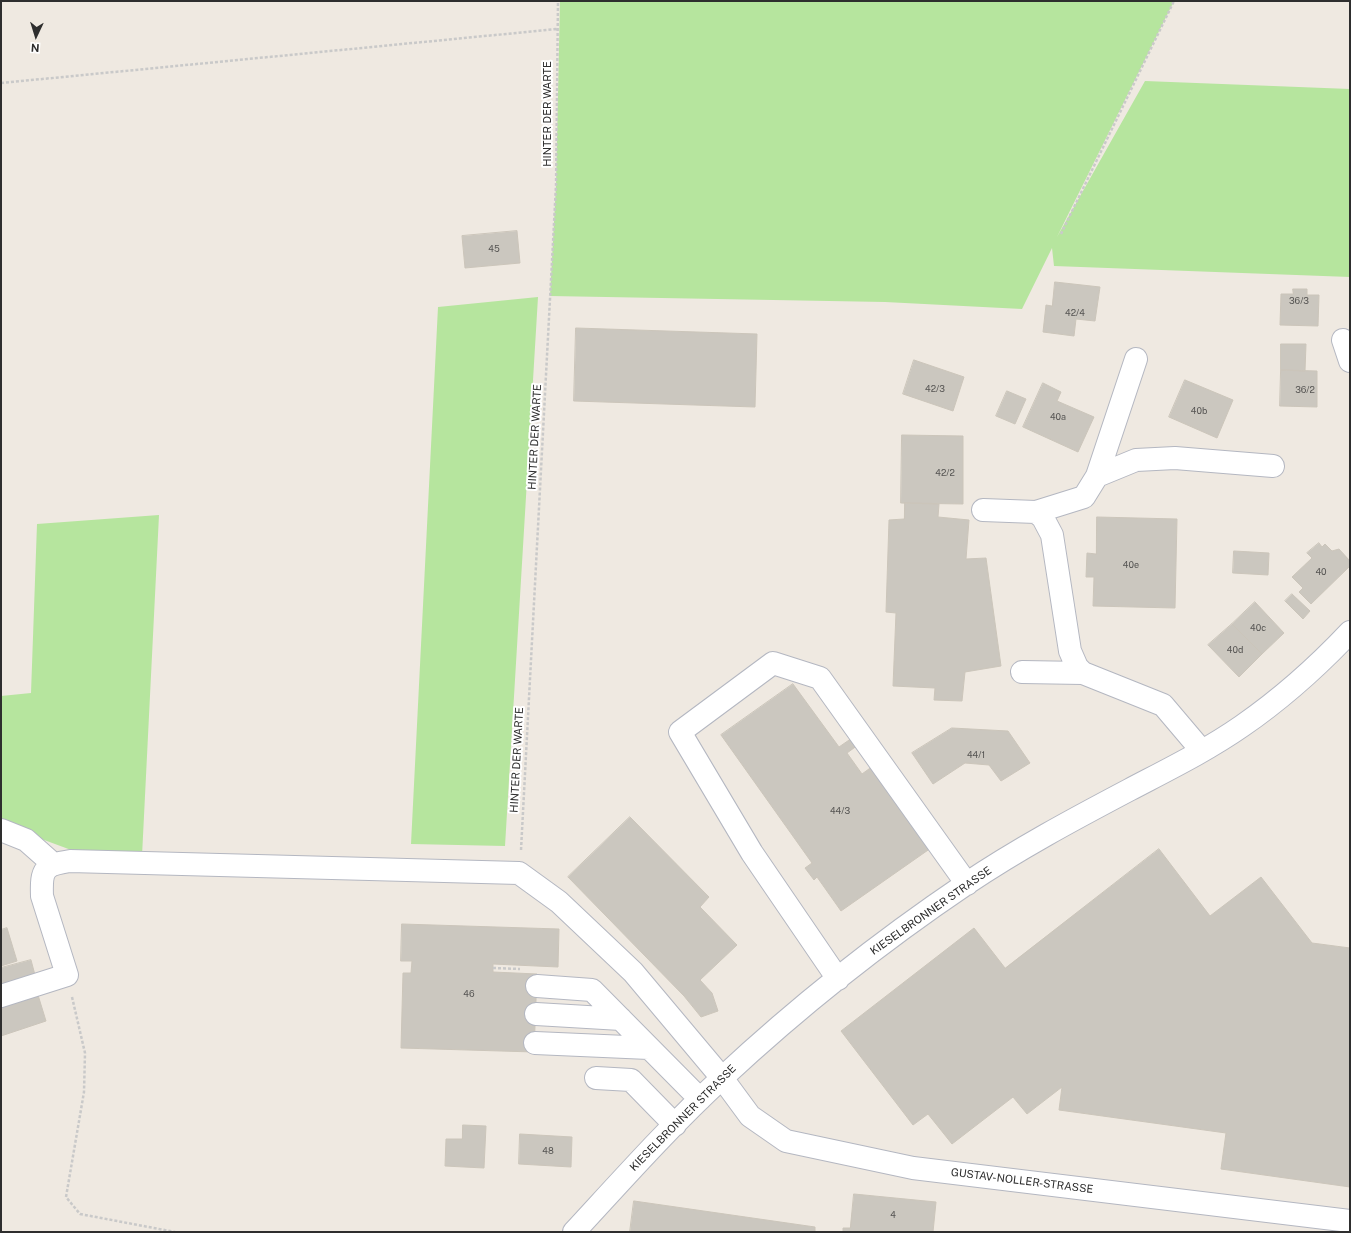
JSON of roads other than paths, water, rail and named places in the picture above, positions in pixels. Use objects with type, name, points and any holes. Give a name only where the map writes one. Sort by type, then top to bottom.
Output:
[{"type":"street","points":[[1343,340],[1350,361]]},
{"type":"street","points":[[983,510],[1036,512],[1084,498],[1097,476],[1136,359]]},
{"type":"street","points":[[1097,476],[1136,460],[1175,458],[1273,466]]},
{"type":"street","points":[[1036,512],[1043,518],[1052,535],[1070,651],[1077,667],[1083,673]]},
{"type":"street","name":"KIESELBRONNER STRASSE","points":[[574,1232],[700,1099],[722,1078],[838,979],[967,884],[1047,835],[1202,751],[1240,727],[1279,699],[1350,632]]},
{"type":"street","points":[[838,979],[752,853],[680,732],[773,663],[820,678],[967,884]]},
{"type":"street","points":[[1022,672],[1083,673],[1163,705],[1202,751]]},
{"type":"street","points":[[1,830],[26,840],[52,864],[44,872],[41,884],[42,896],[67,975],[1,996]]},
{"type":"street","name":"GUSTAV-NOLLER-STRASSE","points":[[52,864],[70,861],[520,873],[559,902],[633,972],[722,1078],[750,1116],[786,1141],[913,1168],[1350,1221]]},
{"type":"street","points":[[628,1026],[536,1015],[628,1026],[700,1099]]},
{"type":"street","points":[[596,1078],[631,1080],[675,1125]]}]
